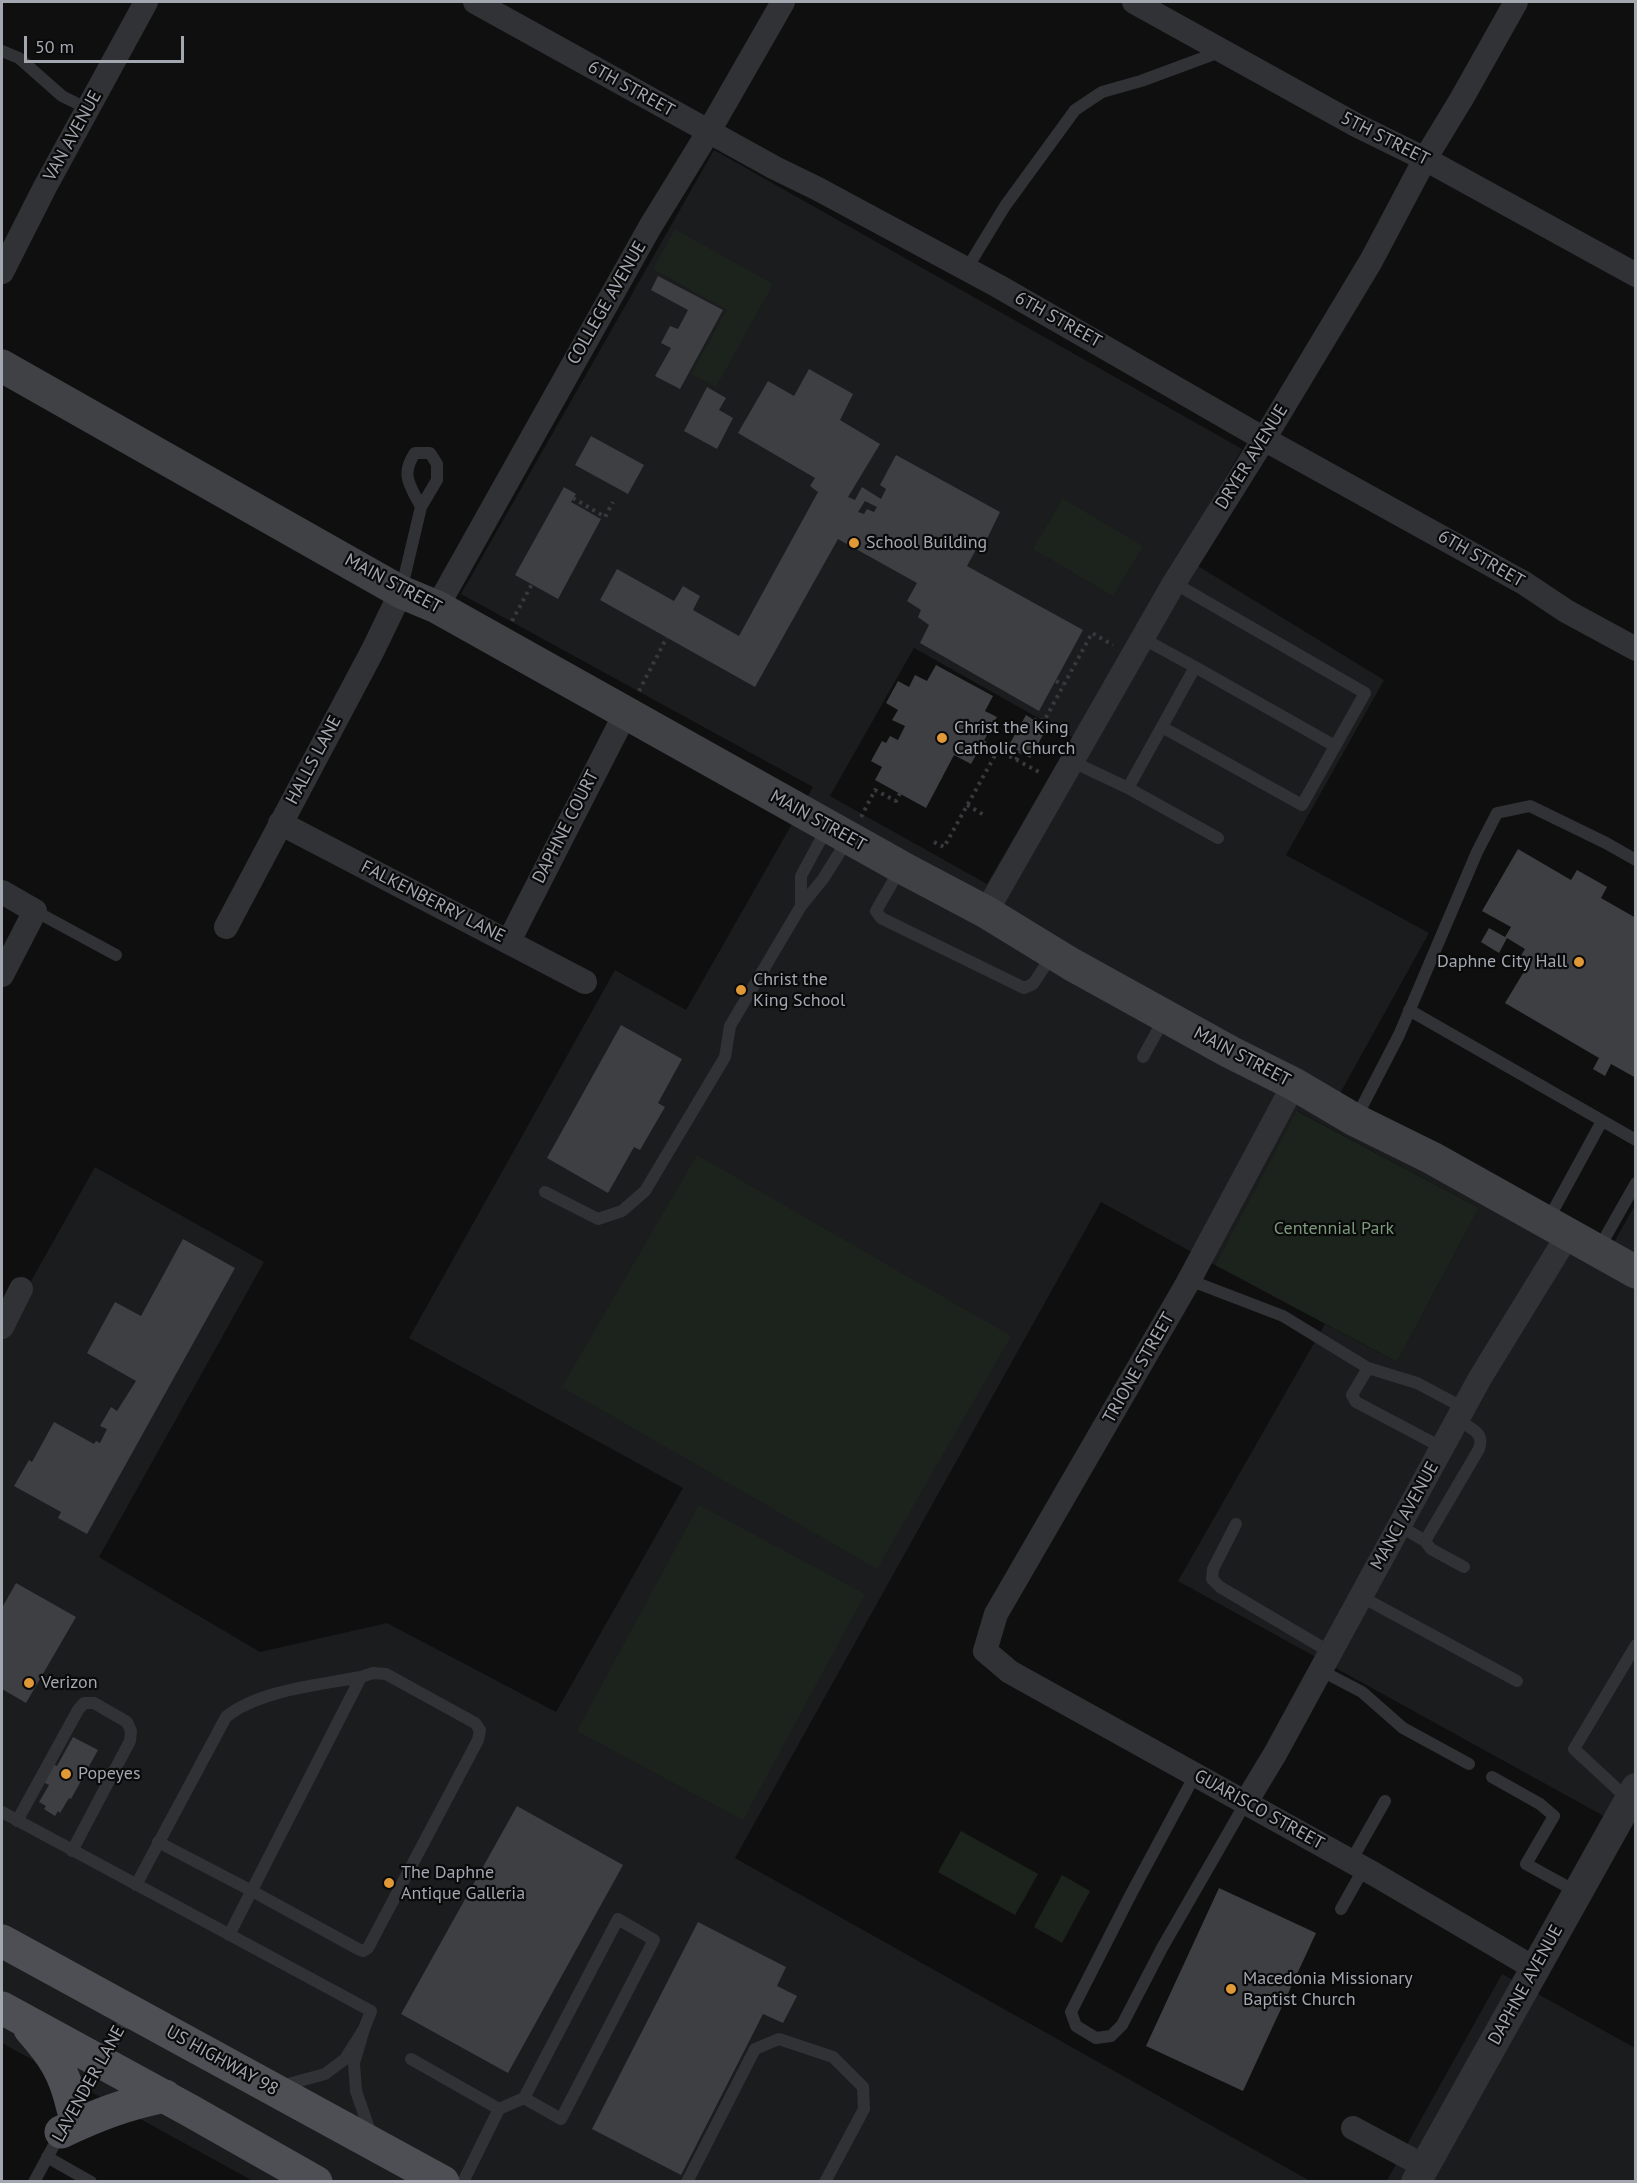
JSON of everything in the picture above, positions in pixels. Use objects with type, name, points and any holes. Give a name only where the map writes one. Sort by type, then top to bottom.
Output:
[{"type":"main road","name":"MAIN STREET","points":[[2,366],[401,592],[437,607],[631,704],[838,832],[986,912],[1166,1016],[1294,1084],[1355,1120],[1432,1158],[1635,1272]]},
{"type":"main road","name":"US HIGHWAY 98","points":[[2,1941],[443,2181]]},
{"type":"main road","points":[[11,2013],[316,2181]]},
{"type":"main road","points":[[11,2013],[47,2048],[68,2085],[61,2133]]},
{"type":"main road","points":[[61,2133],[107,2111],[131,2103],[165,2097]]},
{"type":"street","name":"VAN AVENUE","points":[[2,272],[146,2]]},
{"type":"street","name":"6TH STREET","points":[[475,2],[1131,361],[1264,439],[1524,583],[1575,616],[1635,649]]},
{"type":"street","name":"COLLEGE AVENUE","points":[[437,607],[645,238],[783,2]]},
{"type":"street","name":"5TH STREET","points":[[1134,2],[1635,275]]},
{"type":"street","name":"DRYER AVENUE","points":[[986,912],[1174,583],[1371,261],[1425,159],[1516,2]]},
{"type":"street","name":"HALLS LANE","points":[[225,927],[373,650],[401,592]]},
{"type":"street","name":"DAPHNE COURT","points":[[509,941],[631,704]]},
{"type":"street","name":"FALKENBERRY LANE","points":[[280,823],[585,982]]},
{"type":"street","points":[[2,892],[35,911],[2,975]]},
{"type":"street","name":"TRIONE STREET","points":[[985,1651],[996,1614],[1190,1280],[1294,1084]]},
{"type":"street","name":"MANCI AVENUE","points":[[1246,1802],[1275,1754],[1443,1448],[1558,1227]]},
{"type":"street","points":[[2,1327],[21,1289]]},
{"type":"street","name":"GUARISCO STREET","points":[[985,1651],[1010,1672],[1358,1865],[1534,1968]]},
{"type":"street","name":"DAPHNE AVENUE","points":[[1420,2174],[1632,1794]]},
{"type":"street","points":[[1353,2128],[1420,2174]]},
{"type":"lane","points":[[2,51],[19,58],[62,96],[88,109]]},
{"type":"lane","points":[[966,270],[1005,206],[1076,110],[1102,92],[1141,81],[1222,51]]},
{"type":"lane","points":[[401,592],[421,507]]},
{"type":"lane","points":[[1161,727],[1302,806],[1365,693],[1174,583]]},
{"type":"lane","points":[[1137,646],[1195,667],[1335,746]]},
{"type":"lane","points":[[1128,788],[1195,667]]},
{"type":"lane","points":[[1071,761],[1128,788],[1218,838]]},
{"type":"lane","points":[[1355,1120],[1399,1035],[1477,852],[1497,813],[1530,806],[1606,843],[1635,860]]},
{"type":"lane","points":[[801,906],[801,876],[838,832]]},
{"type":"lane","points":[[545,1192],[598,1219],[622,1211],[645,1191],[725,1057],[730,1026],[801,906],[823,879],[838,832]]},
{"type":"lane","points":[[901,867],[876,911],[881,918],[1024,988],[1033,984],[1054,953]]},
{"type":"lane","points":[[35,911],[116,955]]},
{"type":"lane","points":[[1409,1010],[1635,1140]]},
{"type":"lane","points":[[1143,1057],[1166,1016]]},
{"type":"lane","points":[[1558,1227],[1602,1121]]},
{"type":"lane","points":[[1598,1250],[1635,1183]]},
{"type":"lane","points":[[1190,1280],[1283,1316],[1368,1368],[1417,1383],[1461,1414],[1480,1435],[1482,1441],[1479,1449],[1425,1541]]},
{"type":"lane","points":[[1368,1368],[1352,1395],[1356,1402],[1443,1448]]},
{"type":"lane","points":[[1236,1524],[1213,1569],[1212,1579],[1325,1661],[1403,1728],[1468,1764]]},
{"type":"lane","points":[[1400,1526],[1425,1541],[1431,1549],[1464,1567]]},
{"type":"lane","points":[[1360,1596],[1517,1682]]},
{"type":"lane","points":[[1632,1794],[1574,1749],[1635,1646]]},
{"type":"lane","points":[[136,1885],[218,1731],[226,1717],[258,1698],[373,1673],[386,1674],[475,1723],[480,1730],[478,1740],[368,1948],[363,1951],[159,1842]]},
{"type":"lane","points":[[229,1935],[361,1677]]},
{"type":"lane","points":[[17,1821],[78,1710],[84,1703],[94,1702],[127,1722],[131,1731],[130,1741],[72,1851]]},
{"type":"lane","points":[[1195,1775],[1071,2012],[1076,2026],[1096,2038],[1111,2036],[1122,2025],[1146,1976],[1246,1802]]},
{"type":"lane","points":[[1492,1777],[1540,1804],[1554,1816],[1526,1864],[1577,1892]]},
{"type":"lane","points":[[1341,1909],[1385,1801]]},
{"type":"lane","points":[[2,1812],[371,2011],[354,2063],[356,2091],[374,2144]]},
{"type":"lane","points":[[463,2181],[499,2109],[524,2098],[618,1919],[654,1940],[561,2119],[524,2098]]},
{"type":"lane","name":"LAVENDER LANE","points":[[34,2181],[102,2063],[129,2010]]},
{"type":"lane","points":[[272,2088],[325,2074],[345,2059],[364,2029]]},
{"type":"lane","points":[[687,2181],[754,2049],[780,2039],[833,2057],[863,2087],[864,2109],[825,2181]]},
{"type":"lane","points":[[411,2059],[499,2109]]},
{"type":"lane","points":[[61,2133],[91,2181]]},
{"type":"path","points":[[573,498],[605,517],[613,502]]},
{"type":"path","points":[[511,624],[532,584]]},
{"type":"path","points":[[1035,721],[1037,718],[1044,721],[1092,633],[1137,646]]},
{"type":"path","points":[[631,704],[667,637]]},
{"type":"path","points":[[1056,681],[1063,685]]},
{"type":"path","points":[[983,742],[1041,774]]},
{"type":"path","points":[[934,842],[944,847],[998,750]]},
{"type":"path","points":[[1016,760],[1020,752]]},
{"type":"path","points":[[838,832],[875,790],[896,801],[900,793]]},
{"type":"path","points":[[967,805],[984,815]]},
{"type":"shaded area","points":[[714,150],[1242,449],[1180,555],[1384,680],[1286,855],[1429,933],[1338,1097],[1612,1246],[1635,1205],[1635,1819],[1629,1830],[1178,1581],[1325,1324],[1397,1362],[1479,1208],[1298,1111],[1215,1265],[1101,1202],[735,1858],[1310,2181],[253,2181],[2,2043],[2,1333],[95,1167],[264,1262],[99,1557],[260,1652],[387,1623],[556,1712],[683,1488],[409,1338],[615,970],[686,1010],[813,787],[461,594]],"holes":[[[914,648],[1072,737],[987,884],[830,796]]]},
{"type":"shaded area","points":[[1502,1974],[1635,2048],[1635,2181],[1386,2182]]},
{"type":"green space","points":[[675,229],[773,284],[716,387],[691,374],[727,310],[653,269]]},
{"type":"green space","points":[[1063,499],[1143,546],[1113,596],[1033,549]]},
{"type":"green space","name":"Centennial Park","points":[[1297,1111],[1479,1208],[1397,1362],[1215,1265]]},
{"type":"green space","points":[[697,1155],[1011,1336],[877,1569],[562,1387]]},
{"type":"green space","points":[[699,1505],[865,1594],[743,1820],[577,1731]]},
{"type":"green space","points":[[961,1831],[1038,1874],[1015,1915],[938,1872]]},
{"type":"green space","points":[[1062,1875],[1090,1891],[1062,1943],[1034,1927]]},
{"type":"building","points":[[658,276],[723,310],[680,389],[655,376],[671,348],[661,343],[670,326],[678,329],[688,310],[651,290]]},
{"type":"building","points":[[809,369],[853,394],[840,420],[880,444],[848,497],[855,500],[862,487],[881,499],[886,489],[880,485],[896,455],[1000,512],[983,547],[979,544],[967,566],[1083,630],[1039,711],[920,643],[929,625],[918,617],[921,610],[907,601],[917,583],[838,539],[755,687],[600,600],[617,569],[674,601],[683,586],[700,596],[693,610],[739,636],[818,492],[810,486],[815,478],[738,433],[768,381],[794,396]],"holes":[[[865,501],[877,507],[874,512],[867,509],[864,514],[858,512]]]},
{"type":"building","points":[[707,387],[726,398],[719,410],[733,418],[717,449],[684,431]]},
{"type":"building","points":[[591,436],[644,465],[628,494],[575,465]]},
{"type":"building","points":[[564,487],[576,494],[571,502],[601,519],[558,599],[515,575]]},
{"type":"building","name":"Christ the King Catholic Church","points":[[936,665],[993,696],[985,711],[997,717],[971,764],[954,755],[926,808],[875,780],[882,767],[871,761],[882,741],[886,743],[890,736],[898,740],[905,726],[892,720],[898,710],[886,703],[898,681],[909,687],[915,675],[927,681]]},
{"type":"building","points":[[1026,715],[1047,728],[1030,758],[1009,745]]},
{"type":"building","name":"Daphne City Hall","points":[[1518,849],[1571,880],[1577,870],[1607,887],[1601,898],[1636,918],[1636,1078],[1611,1064],[1605,1076],[1593,1069],[1599,1058],[1505,1003],[1528,965],[1518,960],[1525,949],[1507,938],[1499,953],[1481,942],[1489,928],[1505,937],[1511,927],[1482,911]]},
{"type":"building","points":[[621,1025],[682,1059],[658,1103],[665,1107],[640,1150],[634,1147],[608,1193],[547,1158]]},
{"type":"building","points":[[183,1239],[235,1268],[87,1534],[58,1518],[61,1512],[14,1486],[29,1460],[32,1462],[54,1422],[94,1444],[96,1441],[100,1443],[107,1429],[100,1426],[111,1407],[117,1411],[136,1381],[87,1353],[115,1302],[141,1316]]},
{"type":"building","points":[[16,1583],[76,1617],[26,1703],[2,1689],[2,1605]]},
{"type":"building","name":"Popeyes","points":[[73,1737],[98,1750],[71,1799],[69,1798],[60,1813],[58,1811],[55,1816],[44,1809],[46,1806],[39,1802],[49,1785],[43,1782],[53,1764],[57,1766]]},
{"type":"building","points":[[517,1806],[623,1865],[508,2073],[401,2014]]},
{"type":"building","name":"Macedonia Missionary Baptist Church","points":[[1219,1888],[1316,1933],[1243,2091],[1146,2046]]},
{"type":"building","points":[[698,1922],[786,1967],[777,1986],[797,1996],[783,2023],[763,2014],[681,2175],[592,2129]]},
{"type":"place","name":"School Building","points":[[854,543]]},
{"type":"place","name":"Christ the King Catholic Church","points":[[942,738]]},
{"type":"place","name":"Daphne City Hall","points":[[1579,962]]},
{"type":"place","name":"Christ the King School","points":[[741,990]]},
{"type":"place","name":"Verizon","points":[[29,1683]]},
{"type":"place","name":"Popeyes","points":[[66,1774]]},
{"type":"place","name":"The Daphne Antique Galleria","points":[[389,1883]]},
{"type":"place","name":"Macedonia Missionary Baptist Church","points":[[1231,1989]]}]
